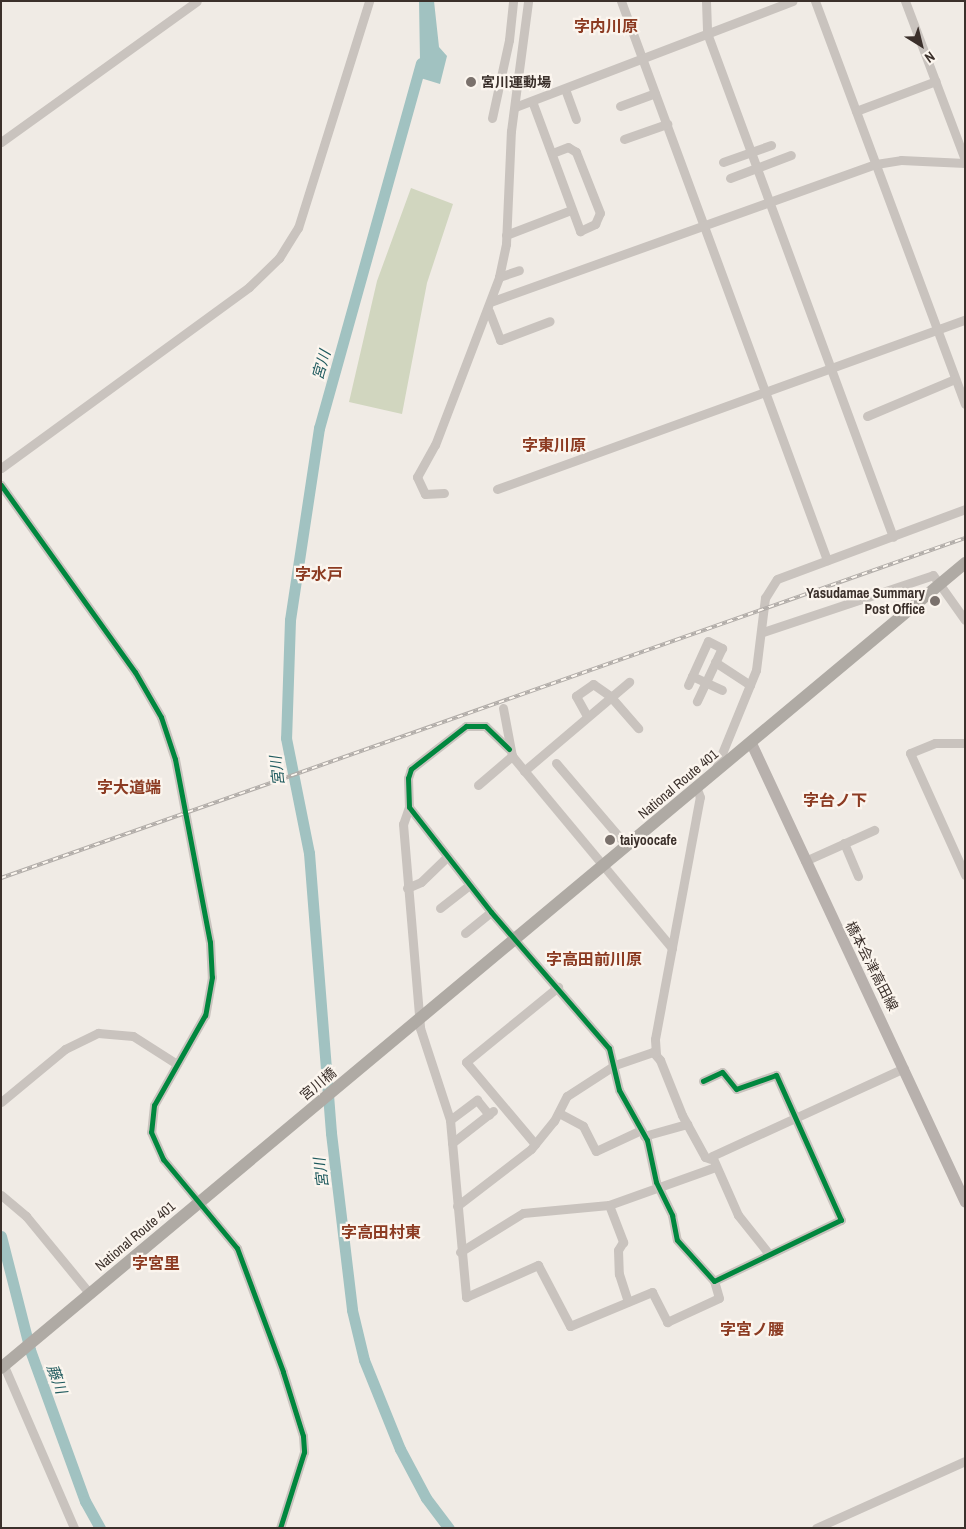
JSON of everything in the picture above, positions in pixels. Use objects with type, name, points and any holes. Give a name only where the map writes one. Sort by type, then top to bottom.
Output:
[{"type":"highway","name":"National Route 401","points":[[364,1065],[751,744],[965,563]]},
{"type":"highway","name":"宮川橋","points":[[291,1125],[364,1065]]},
{"type":"highway","name":"National Route 401","points":[[4,1366],[291,1125]]},
{"type":"main road","name":"橋本会津高田線","points":[[751,744],[965,1202]]},
{"type":"street","points":[[1,142],[197,1]]},
{"type":"street","points":[[1,468],[249,287],[279,258],[301,217],[369,1]]},
{"type":"street","points":[[492,118],[510,40],[513,1]]},
{"type":"street","points":[[444,493],[424,494],[417,477],[435,445],[493,301],[499,278],[506,235],[515,107],[528,1]]},
{"type":"street","points":[[621,1],[827,560]]},
{"type":"street","points":[[706,1],[707,33],[893,537]]},
{"type":"street","points":[[515,107],[792,1]]},
{"type":"street","points":[[815,1],[964,401]]},
{"type":"street","points":[[493,301],[768,200],[876,164],[901,160],[965,161],[905,1]]},
{"type":"street","points":[[856,111],[936,81]]},
{"type":"street","points":[[566,88],[576,119]]},
{"type":"street","points":[[620,106],[655,93]]},
{"type":"street","points":[[532,101],[580,231],[600,217],[576,152],[568,147],[552,153]]},
{"type":"street","points":[[624,139],[667,124]]},
{"type":"street","points":[[724,162],[771,145]]},
{"type":"street","points":[[730,178],[791,155]]},
{"type":"street","points":[[506,235],[571,210]]},
{"type":"street","points":[[499,278],[519,270]]},
{"type":"street","points":[[489,311],[500,340],[550,321]]},
{"type":"street","points":[[496,489],[965,320]]},
{"type":"street","points":[[867,416],[955,379]]},
{"type":"street","points":[[1,485],[135,672],[161,717],[175,759],[210,942],[212,978],[205,1015],[154,1105],[151,1132],[163,1159],[226,1231],[242,1260],[303,1436],[302,1466],[280,1528]]},
{"type":"street","points":[[714,774],[760,657],[765,598],[777,579],[965,509]]},
{"type":"street","points":[[763,632],[930,575],[940,583],[965,620]]},
{"type":"street","points":[[688,685],[708,641],[722,648],[697,701]]},
{"type":"street","points":[[715,662],[738,680],[750,685]]},
{"type":"street","points":[[692,676],[722,690]]},
{"type":"street","points":[[524,771],[610,696],[629,682]]},
{"type":"street","points":[[587,716],[575,700],[580,690],[593,684],[610,696],[638,728]]},
{"type":"street","points":[[503,708],[510,753]]},
{"type":"street","points":[[409,807],[491,912],[609,1048],[615,1065],[619,1090],[642,1133],[659,1187],[683,1252],[714,1281],[719,1298],[667,1322],[652,1292],[570,1326],[538,1265],[466,1297],[460,1252],[450,1120],[419,1019],[403,824],[409,807],[408,778],[411,769],[466,726],[485,726],[510,753],[672,948]]},
{"type":"street","points":[[965,743],[935,742],[910,753],[965,875]]},
{"type":"street","points":[[478,785],[510,753]]},
{"type":"street","points":[[556,764],[627,846]]},
{"type":"street","points":[[697,788],[700,797],[655,1040],[656,1054],[705,1157],[713,1163],[744,1225],[769,1254]]},
{"type":"street","points":[[805,861],[874,830]]},
{"type":"street","points":[[844,843],[858,876]]},
{"type":"street","points":[[407,888],[421,882],[447,857]]},
{"type":"street","points":[[440,908],[469,885]]},
{"type":"street","points":[[465,934],[491,912]]},
{"type":"street","points":[[535,1144],[466,1062],[558,987]]},
{"type":"street","points":[[1,1102],[65,1049],[98,1033],[133,1036],[177,1064]]},
{"type":"street","points":[[457,1206],[473,1197],[535,1144],[559,1113],[559,1105],[567,1096],[615,1065],[652,1052],[656,1054]]},
{"type":"street","points":[[460,1252],[523,1214],[609,1205],[659,1187],[713,1163],[795,1120],[904,1068]]},
{"type":"street","points":[[703,1081],[722,1072],[736,1089],[776,1075],[841,1220],[714,1281]]},
{"type":"street","points":[[450,1120],[477,1100],[491,1113],[452,1143]]},
{"type":"street","points":[[559,1113],[583,1126],[596,1151],[642,1133],[688,1124]]},
{"type":"street","points":[[1,1195],[26,1216],[90,1294]]},
{"type":"street","points":[[609,1205],[623,1242],[618,1250],[619,1274],[628,1302]]},
{"type":"street","points":[[4,1366],[74,1528]]},
{"type":"street","points":[[816,1528],[965,1461]]},
{"type":"green space","points":[[411,188],[453,204],[427,283],[402,414],[349,402],[377,281]]},
{"type":"water","points":[[419,1],[434,1],[439,47],[447,56],[440,84],[414,76],[420,61]]},
{"type":"waterway","name":"宮川","points":[[421,63],[319,428],[290,620],[286,738],[309,853],[331,1133],[352,1310],[364,1360],[400,1449],[426,1498],[449,1528]]},
{"type":"waterway","name":"藤川","points":[[1,1236],[30,1350],[85,1501],[100,1528]]},
{"type":"railway","points":[[1,878],[965,538]]},
{"type":"cycle path","points":[[1,485],[135,672],[161,717],[175,759],[210,942],[212,977],[205,1015],[154,1105],[151,1132],[163,1159],[237,1248],[283,1372],[303,1436],[304,1452],[280,1528]]},
{"type":"cycle path","points":[[509,749],[485,726],[466,726],[411,769],[408,778],[409,807],[491,912],[609,1048],[619,1090],[647,1140],[656,1182],[672,1215],[677,1240],[714,1281],[841,1220],[776,1075],[736,1089],[722,1072],[703,1081]]},
{"type":"place","name":"宮川運動場","points":[[471,82]]},
{"type":"place","name":"Yasudamae Summary Post Office","points":[[935,601]]},
{"type":"place","name":"taiyoocafe","points":[[610,840]]},
{"type":"district","name":"字内川原","points":[[606,26]]},
{"type":"district","name":"字東川原","points":[[554,445]]},
{"type":"district","name":"字水戸","points":[[319,574]]},
{"type":"district","name":"字大道端","points":[[129,787]]},
{"type":"district","name":"字台ノ下","points":[[835,800]]},
{"type":"district","name":"字高田前川原","points":[[594,959]]},
{"type":"district","name":"字高田村東","points":[[381,1232]]},
{"type":"district","name":"字宮里","points":[[156,1263]]},
{"type":"district","name":"字宮ノ腰","points":[[752,1329]]}]
